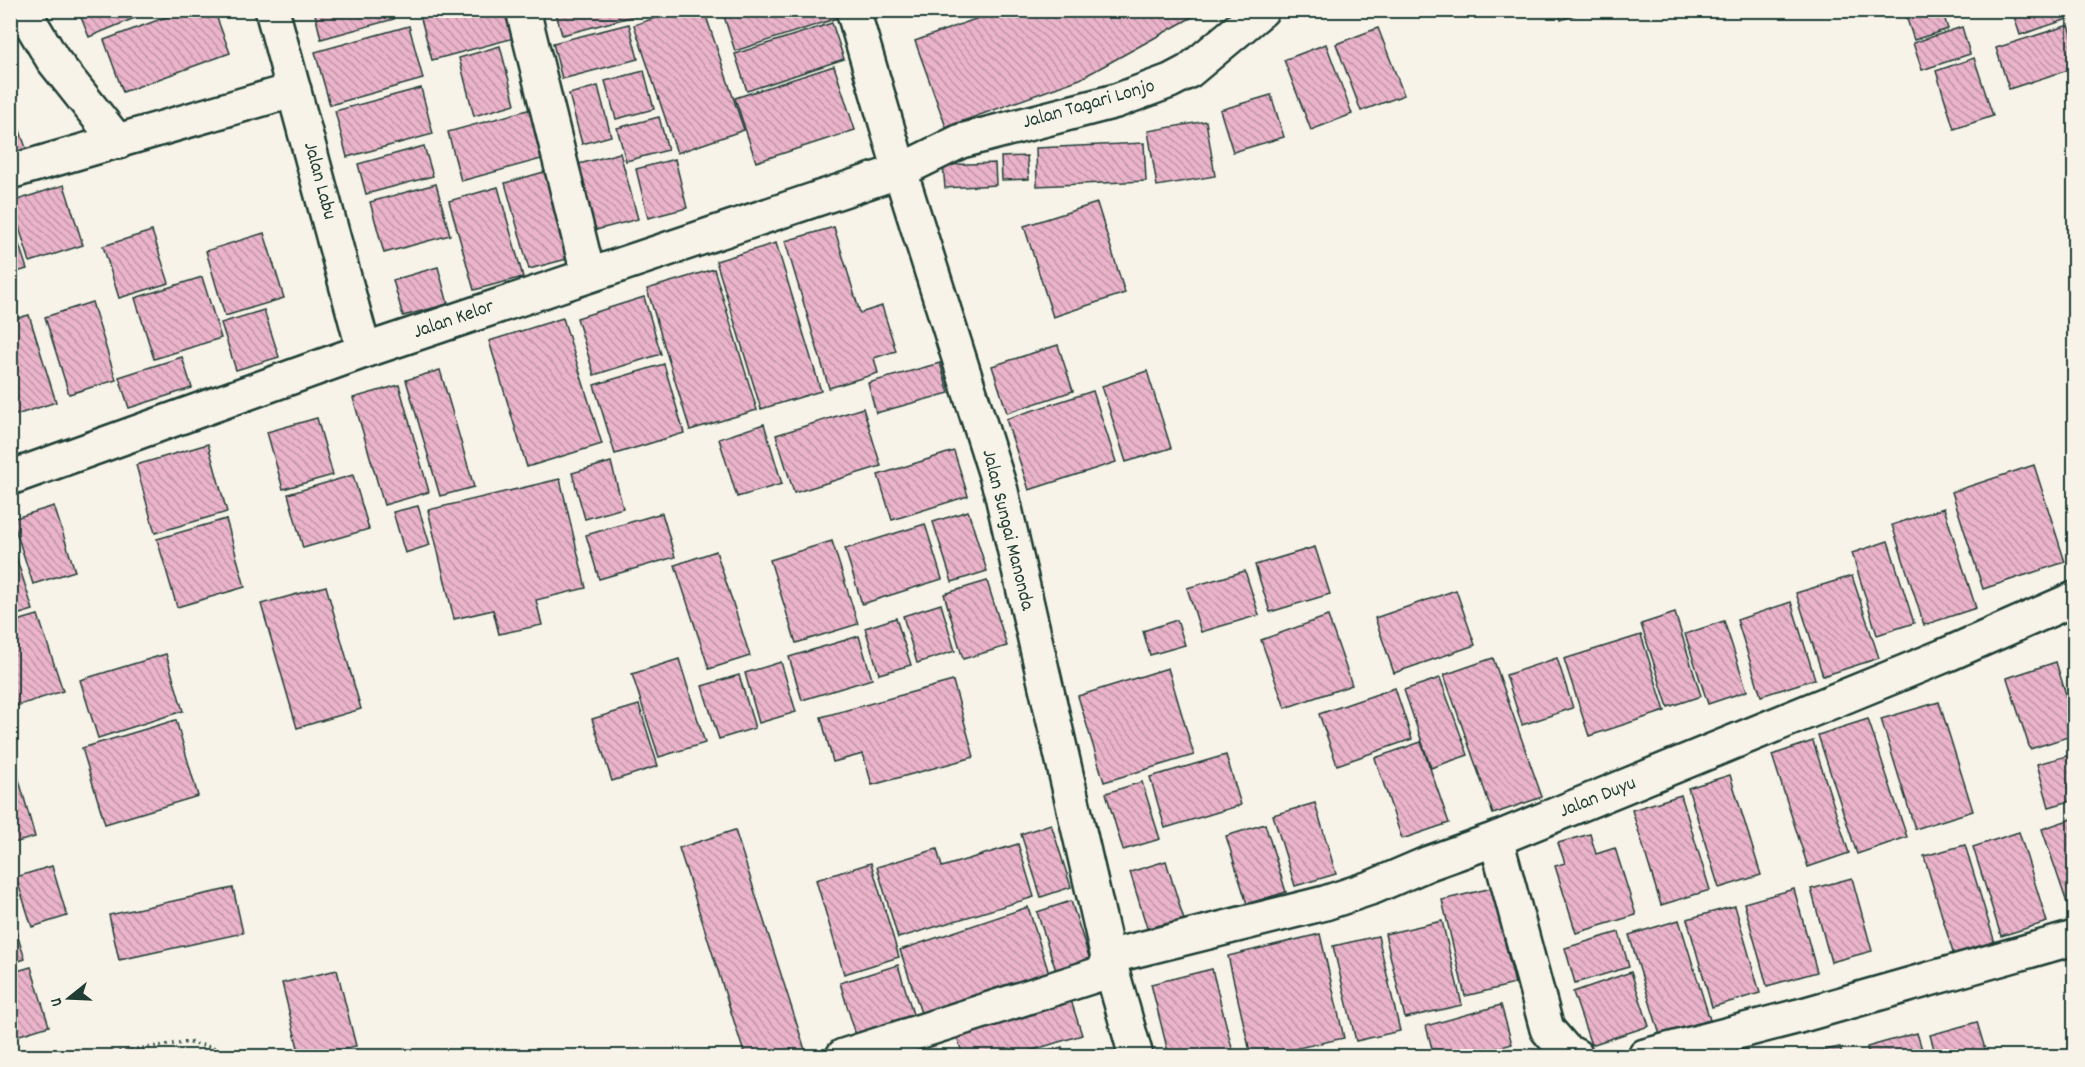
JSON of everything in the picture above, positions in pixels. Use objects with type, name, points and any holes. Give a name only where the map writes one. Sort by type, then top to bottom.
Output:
[{"type":"street","points":[[23,10],[53,60],[118,142]]},
{"type":"street","name":"Jalan Labu","points":[[272,10],[364,351]]},
{"type":"street","points":[[523,10],[588,274]]},
{"type":"street","name":"Jalan Sungai Manonda","points":[[853,10],[900,171],[1001,491],[1110,964],[1136,1056]]},
{"type":"street","name":"Jalan Tagari Lonjo","points":[[900,171],[961,141],[1116,101],[1170,81],[1189,71],[1262,10]]},
{"type":"street","points":[[10,172],[294,90]]},
{"type":"street","name":"Jalan Kelor","points":[[10,478],[364,351],[900,171]]},
{"type":"street","name":"Jalan Duyu","points":[[843,1056],[921,1045],[1110,964],[1325,903],[1373,887],[1946,655],[2074,599]]},
{"type":"street","points":[[1496,839],[1546,1029],[1569,1054]]},
{"type":"street","points":[[1645,1056],[1799,1016],[2074,938]]},
{"type":"path","points":[[10,1053],[87,1056],[188,1042],[247,1056]]},
{"type":"building","points":[[78,10],[154,10],[89,37]]},
{"type":"building","points":[[185,10],[214,10],[230,53],[123,92],[104,40]]},
{"type":"building","points":[[314,10],[392,10],[394,19],[321,39]]},
{"type":"building","points":[[435,10],[510,10],[518,37],[432,60],[420,15]]},
{"type":"building","points":[[555,10],[654,10],[654,11],[562,35]]},
{"type":"building","points":[[679,10],[704,10],[744,130],[677,153],[634,25]]},
{"type":"building","points":[[722,10],[843,10],[844,16],[735,51]]},
{"type":"building","points":[[1000,10],[1205,10],[1080,79],[946,127],[915,41]]},
{"type":"building","points":[[1558,10],[1588,10],[1561,20]]},
{"type":"building","points":[[1904,10],[1942,10],[1948,29],[1914,40]]},
{"type":"building","points":[[2012,10],[2069,10],[2071,18],[2020,35]]},
{"type":"building","points":[[832,23],[844,59],[747,91],[735,54]]},
{"type":"building","points":[[629,24],[638,59],[562,79],[553,43]]},
{"type":"building","points":[[2069,25],[2074,42],[2074,68],[2009,89],[1996,48]]},
{"type":"building","points":[[409,26],[423,79],[330,105],[315,52]]},
{"type":"building","points":[[1962,27],[1970,54],[1922,70],[1913,43]]},
{"type":"building","points":[[1378,28],[1404,95],[1361,111],[1336,44]]},
{"type":"building","points":[[1326,44],[1352,114],[1311,130],[1284,60]]},
{"type":"building","points":[[500,46],[515,104],[474,116],[459,58]]},
{"type":"building","points":[[1974,58],[1993,116],[1954,129],[1936,71]]},
{"type":"building","points":[[834,66],[855,130],[756,162],[735,98]]},
{"type":"building","points":[[644,71],[654,109],[616,119],[605,81]]},
{"type":"building","points":[[598,86],[611,136],[582,144],[569,94]]},
{"type":"building","points":[[421,88],[433,134],[347,157],[335,111]]},
{"type":"building","points":[[1271,95],[1284,137],[1233,152],[1220,110]]},
{"type":"building","points":[[542,106],[556,155],[461,181],[448,132]]},
{"type":"building","points":[[659,117],[668,150],[626,161],[617,128]]},
{"type":"building","points":[[16,119],[28,154],[10,159],[10,120]]},
{"type":"building","points":[[1206,121],[1215,176],[1157,186],[1148,131]]},
{"type":"building","points":[[1144,143],[1146,181],[1037,186],[1036,148]]},
{"type":"building","points":[[424,146],[433,176],[366,194],[358,164]]},
{"type":"building","points":[[620,153],[638,219],[592,231],[575,165]]},
{"type":"building","points":[[1027,156],[1029,179],[1002,180],[1001,157]]},
{"type":"building","points":[[675,159],[687,208],[648,218],[636,169]]},
{"type":"building","points":[[995,163],[996,185],[945,188],[943,165]]},
{"type":"building","points":[[558,168],[582,255],[529,269],[505,183]]},
{"type":"building","points":[[436,184],[450,235],[384,253],[370,202]]},
{"type":"building","points":[[64,185],[83,245],[30,262],[11,202]]},
{"type":"building","points":[[498,187],[523,277],[474,290],[449,201]]},
{"type":"building","points":[[1097,203],[1125,293],[1053,317],[1024,226]]},
{"type":"building","points":[[10,217],[27,269],[10,274]]},
{"type":"building","points":[[834,227],[860,313],[882,306],[896,351],[874,358],[878,373],[829,388],[785,241]]},
{"type":"building","points":[[152,231],[169,283],[119,298],[103,246]]},
{"type":"building","points":[[264,233],[284,298],[225,316],[206,251]]},
{"type":"building","points":[[776,243],[821,391],[761,409],[716,261]]},
{"type":"building","points":[[438,267],[448,304],[403,316],[393,280]]},
{"type":"building","points":[[714,269],[757,410],[690,430],[647,289]]},
{"type":"building","points":[[202,277],[221,338],[154,359],[135,298]]},
{"type":"building","points":[[644,297],[661,354],[594,375],[577,318]]},
{"type":"building","points":[[92,302],[116,380],[69,394],[45,317]]},
{"type":"building","points":[[264,310],[279,357],[236,370],[221,323]]},
{"type":"building","points":[[29,315],[56,402],[10,417],[10,320]]},
{"type":"building","points":[[563,318],[602,444],[527,467],[489,341]]},
{"type":"building","points":[[1058,345],[1073,391],[1007,413],[992,366]]},
{"type":"building","points":[[182,357],[192,388],[129,408],[119,377]]},
{"type":"building","points":[[940,363],[949,393],[876,413],[868,383]]},
{"type":"building","points":[[664,364],[684,433],[615,454],[594,385]]},
{"type":"building","points":[[440,370],[474,487],[440,496],[406,380]]},
{"type":"building","points":[[1147,371],[1171,448],[1126,462],[1102,386]]},
{"type":"building","points":[[399,385],[429,492],[384,505],[353,398]]},
{"type":"building","points":[[1093,391],[1116,462],[1029,490],[1006,419]]},
{"type":"building","points":[[863,408],[881,466],[794,493],[776,435]]},
{"type":"building","points":[[317,418],[333,475],[283,489],[267,432]]},
{"type":"building","points":[[764,424],[782,484],[737,497],[719,439]]},
{"type":"building","points":[[208,444],[227,512],[155,533],[136,465]]},
{"type":"building","points":[[954,451],[968,496],[892,520],[878,475]]},
{"type":"building","points":[[611,462],[623,508],[585,519],[572,473]]},
{"type":"building","points":[[2034,465],[2065,562],[1983,589],[1952,492]]},
{"type":"building","points":[[353,475],[369,529],[303,548],[288,494]]},
{"type":"building","points":[[560,479],[586,588],[536,600],[542,625],[499,634],[493,610],[454,619],[428,510]]},
{"type":"building","points":[[54,506],[75,571],[33,584],[12,519]]},
{"type":"building","points":[[418,506],[430,545],[405,553],[393,512]]},
{"type":"building","points":[[1944,508],[1976,608],[1924,625],[1892,525]]},
{"type":"building","points":[[968,511],[987,571],[952,582],[933,522]]},
{"type":"building","points":[[662,513],[675,557],[599,579],[586,535]]},
{"type":"building","points":[[226,519],[245,587],[177,607],[157,539]]},
{"type":"building","points":[[925,524],[942,579],[862,604],[845,549]]},
{"type":"building","points":[[10,538],[33,610],[10,617]]},
{"type":"building","points":[[832,541],[858,624],[796,643],[770,560]]},
{"type":"building","points":[[1888,541],[1914,623],[1877,635],[1852,553]]},
{"type":"building","points":[[1315,547],[1330,594],[1270,612],[1255,565]]},
{"type":"building","points":[[716,551],[750,656],[709,669],[675,565]]},
{"type":"building","points":[[1245,571],[1259,615],[1201,632],[1187,588]]},
{"type":"building","points":[[1852,576],[1879,658],[1823,676],[1796,593]]},
{"type":"building","points":[[987,581],[1007,646],[963,659],[944,594]]},
{"type":"building","points":[[326,586],[361,709],[297,728],[261,604]]},
{"type":"building","points":[[1456,590],[1475,645],[1394,673],[1375,618]]},
{"type":"building","points":[[1791,602],[1815,679],[1761,696],[1737,620]]},
{"type":"building","points":[[941,604],[955,651],[917,663],[903,616]]},
{"type":"building","points":[[1675,613],[1701,696],[1668,707],[1641,624]]},
{"type":"building","points":[[38,615],[63,691],[10,708],[10,623]]},
{"type":"building","points":[[1328,616],[1352,685],[1285,708],[1261,640]]},
{"type":"building","points":[[896,618],[911,665],[879,674],[865,628]]},
{"type":"building","points":[[1177,620],[1185,645],[1150,655],[1143,631]]},
{"type":"building","points":[[1724,621],[1747,691],[1708,704],[1685,634]]},
{"type":"building","points":[[1641,635],[1665,711],[1589,736],[1564,659]]},
{"type":"building","points":[[859,636],[872,679],[802,700],[789,657]]},
{"type":"building","points":[[166,654],[183,711],[98,738],[80,680]]},
{"type":"building","points":[[1493,658],[1542,797],[1493,814],[1444,675]]},
{"type":"building","points":[[1557,658],[1573,708],[1522,725],[1506,675]]},
{"type":"building","points":[[679,659],[705,743],[659,757],[632,674]]},
{"type":"building","points":[[781,662],[796,712],[759,723],[745,673]]},
{"type":"building","points":[[2056,662],[2074,721],[2074,735],[2030,749],[2007,678]]},
{"type":"building","points":[[1168,668],[1194,755],[1104,782],[1078,696]]},
{"type":"building","points":[[739,675],[755,728],[719,739],[702,686]]},
{"type":"building","points":[[1440,678],[1468,755],[1431,768],[1404,690]]},
{"type":"building","points":[[953,681],[974,757],[872,785],[863,754],[833,762],[821,717]]},
{"type":"building","points":[[1395,688],[1412,739],[1337,765],[1319,714]]},
{"type":"building","points":[[1939,702],[1973,811],[1915,829],[1881,719]]},
{"type":"building","points":[[639,705],[658,766],[612,781],[592,719]]},
{"type":"building","points":[[1868,719],[1907,837],[1857,854],[1818,735]]},
{"type":"building","points":[[176,720],[198,796],[105,824],[82,748]]},
{"type":"building","points":[[1813,741],[1849,853],[1808,867],[1772,755]]},
{"type":"building","points":[[1421,742],[1449,823],[1402,839],[1375,758]]},
{"type":"building","points":[[2074,754],[2074,800],[2049,807],[2037,764]]},
{"type":"building","points":[[1226,755],[1241,805],[1165,828],[1150,777]]},
{"type":"building","points":[[16,769],[35,837],[10,844],[10,770]]},
{"type":"building","points":[[1730,775],[1761,875],[1719,888],[1688,788]]},
{"type":"building","points":[[1142,782],[1160,839],[1123,850],[1106,793]]},
{"type":"building","points":[[1681,795],[1710,890],[1661,905],[1632,810]]},
{"type":"building","points":[[1315,803],[1336,874],[1295,886],[1273,815]]},
{"type":"building","points":[[2074,818],[2074,904],[2068,906],[2042,829]]},
{"type":"building","points":[[1051,824],[1071,887],[1041,897],[1021,834]]},
{"type":"building","points":[[1265,824],[1286,892],[1247,904],[1226,836]]},
{"type":"building","points":[[735,830],[807,1056],[745,1056],[679,848]]},
{"type":"building","points":[[2019,832],[2047,922],[2001,936],[1973,847]]},
{"type":"building","points":[[1590,834],[1596,854],[1615,848],[1636,915],[1576,933],[1555,866],[1565,863],[1558,843]]},
{"type":"building","points":[[1018,844],[1034,897],[898,938],[877,867],[937,849],[942,867]]},
{"type":"building","points":[[1965,845],[1995,943],[1954,956],[1924,856]]},
{"type":"building","points":[[1166,861],[1184,920],[1148,931],[1130,872]]},
{"type":"building","points":[[871,863],[899,957],[844,974],[816,880]]},
{"type":"building","points":[[52,866],[67,916],[32,927],[16,877]]},
{"type":"building","points":[[1852,878],[1872,951],[1831,962],[1811,889]]},
{"type":"building","points":[[233,888],[243,933],[119,960],[109,915]]},
{"type":"building","points":[[1492,888],[1515,984],[1465,996],[1442,900]]},
{"type":"building","points":[[1794,889],[1817,972],[1767,986],[1744,903]]},
{"type":"building","points":[[1071,901],[1092,966],[1058,977],[1037,912]]},
{"type":"building","points":[[1735,906],[1760,993],[1712,1007],[1687,919]]},
{"type":"building","points":[[1028,907],[1052,983],[925,1025],[900,950]]},
{"type":"building","points":[[12,919],[25,959],[10,964],[10,920]]},
{"type":"building","points":[[1679,920],[1710,1020],[1660,1035],[1629,935]]},
{"type":"building","points":[[1442,921],[1462,1005],[1405,1018],[1385,934]]},
{"type":"building","points":[[1619,932],[1629,967],[1575,983],[1565,948]]},
{"type":"building","points":[[1320,934],[1344,1038],[1262,1056],[1251,1056],[1228,956]]},
{"type":"building","points":[[1378,936],[1400,1031],[1356,1041],[1333,946]]},
{"type":"building","points":[[898,965],[916,1024],[858,1042],[840,983]]},
{"type":"building","points":[[31,967],[49,1026],[10,1038],[10,973]]},
{"type":"building","points":[[1212,969],[1234,1056],[1169,1056],[1151,984]]},
{"type":"building","points":[[337,970],[356,1046],[314,1056],[300,1056],[282,983]]},
{"type":"building","points":[[1631,972],[1649,1026],[1591,1045],[1573,992]]},
{"type":"building","points":[[1069,994],[1082,1035],[1013,1056],[963,1056],[955,1030]]},
{"type":"building","points":[[1501,1005],[1512,1044],[1471,1056],[1434,1056],[1426,1026]]},
{"type":"building","points":[[1977,1022],[1987,1056],[1936,1056],[1930,1035]]},
{"type":"building","points":[[1917,1033],[1924,1056],[1869,1056],[1867,1047]]},
{"type":"building","points":[[1062,1047],[1065,1056],[1030,1056]]},
{"type":"building","points":[[1840,1047],[1842,1056],[1795,1056]]},
{"type":"building","points":[[1531,1048],[1533,1056],[1504,1056]]}]
